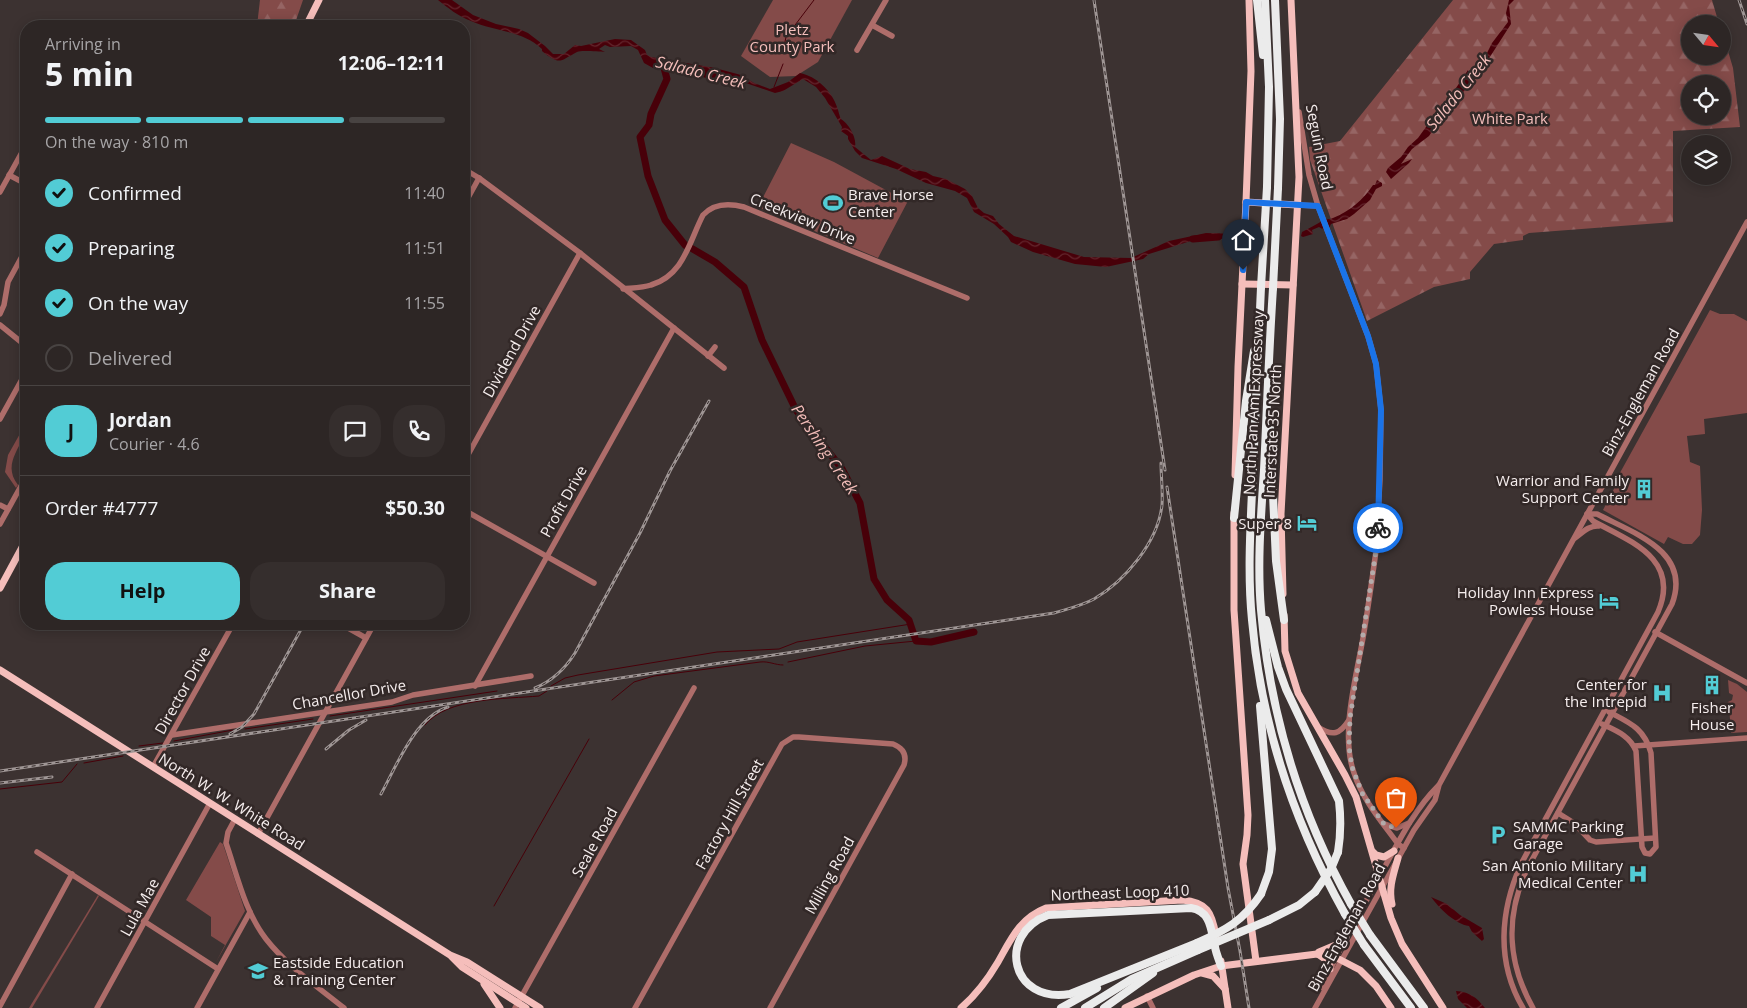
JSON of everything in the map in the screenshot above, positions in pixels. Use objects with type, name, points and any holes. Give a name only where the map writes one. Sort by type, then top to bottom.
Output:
[{"type":"highway","points":[[1257,0],[1269,118]]},
{"type":"highway","name":"North Pan Am Expressway","points":[[1265,0],[1269,118],[1250,570],[1253,635],[1262,694],[1273,743],[1298,819],[1345,914],[1364,945],[1411,1008]]},
{"type":"highway","name":"North Pan Am Expressway","points":[[1277,0],[1280,119],[1278,188],[1259,580],[1268,672],[1286,751],[1311,824],[1328,862],[1370,935],[1424,1008]]},
{"type":"highway","points":[[1234,518],[1245,411],[1260,309]]},
{"type":"highway","points":[[1267,401],[1270,424],[1276,561],[1284,620]]},
{"type":"highway","points":[[1221,966],[1216,950],[1210,922],[1203,912],[1191,908],[1048,916],[1039,919],[1027,928],[1022,935],[1017,956],[1020,975],[1033,989],[1043,993],[1070,994],[1122,973],[1198,946],[1269,920],[1299,905],[1315,892],[1331,869],[1338,852],[1341,827],[1338,801],[1331,782],[1286,689],[1274,656],[1266,618],[1261,609]]},
{"type":"highway","points":[[1085,1008],[1132,979],[1175,959],[1221,932],[1240,919],[1261,894],[1269,872],[1272,849],[1260,707],[1262,694]]},
{"type":"highway","points":[[1379,948],[1428,1008]]},
{"type":"highway","points":[[1105,1007],[1175,959]]},
{"type":"highway","points":[[1061,1008],[1122,973]]},
{"type":"main road","points":[[309,20],[320,0]]},
{"type":"main road","points":[[1249,0],[1251,71],[1238,370],[1234,518],[1234,610],[1248,815],[1243,864],[1256,961]]},
{"type":"main road","name":"Interstate 35 North","points":[[1291,0],[1298,141],[1298,205],[1281,514],[1285,651],[1298,693],[1356,797],[1391,918],[1402,945],[1443,1008]]},
{"type":"main road","points":[[1246,202],[1298,205]]},
{"type":"main road","points":[[1242,284],[1293,285]]},
{"type":"main road","points":[[0,588],[20,551]]},
{"type":"main road","name":"North W. W. White Road","points":[[0,670],[450,955],[467,962],[526,1008]]},
{"type":"main road","points":[[1372,852],[1384,857],[1396,848]]},
{"type":"main road","points":[[1398,858],[1391,882],[1390,898],[1402,945]]},
{"type":"main road","name":"Northeast Loop 410","points":[[961,1008],[986,981],[1022,923],[1037,911],[1050,907],[1182,900],[1198,902],[1208,910],[1214,921],[1221,966]]},
{"type":"main road","points":[[1316,954],[1338,944],[1346,937]]},
{"type":"main road","points":[[1316,954],[1329,962],[1330,969]]},
{"type":"main road","points":[[1125,1008],[1199,973],[1221,966],[1316,954],[1335,957],[1360,970],[1369,978],[1392,1008]]},
{"type":"main road","name":"North W. W. White Road","points":[[450,955],[462,967],[518,1002],[540,1008]]},
{"type":"main road","points":[[1221,966],[1228,1008]]},
{"type":"main road","points":[[1199,973],[1213,976],[1225,990]]},
{"type":"main road","name":"North W. W. White Road","points":[[479,978],[500,1008]]},
{"type":"street","points":[[858,50],[886,0]]},
{"type":"street","points":[[872,24],[892,36]]},
{"type":"street","name":"Seguin Road","points":[[1295,92],[1309,175],[1321,215],[1372,346],[1378,378],[1381,410],[1376,551],[1350,718],[1349,747],[1350,762],[1362,793],[1384,824],[1396,848],[1404,848]]},
{"type":"street","points":[[0,192],[20,156]]},
{"type":"street","points":[[470,173],[580,253],[724,368]]},
{"type":"street","points":[[9,175],[20,181]]},
{"type":"street","points":[[470,194],[479,178]]},
{"type":"street","name":"Creekview Drive","points":[[623,289],[649,286],[664,280],[680,264],[703,215],[708,209],[728,204],[744,207],[967,298]]},
{"type":"street","name":"Seguin Road","points":[[1298,205],[1318,206]]},
{"type":"street","name":"Binz-Engleman Road","points":[[1317,1005],[1398,858],[1435,800],[1439,785],[1747,222]]},
{"type":"street","name":"Dividend Drive","points":[[470,451],[580,253]]},
{"type":"street","points":[[0,314],[4,305],[8,282],[20,260]]},
{"type":"street","points":[[0,325],[20,341]]},
{"type":"street","name":"Profit Drive","points":[[475,686],[674,328]]},
{"type":"street","points":[[708,356],[715,347]]},
{"type":"street","points":[[0,419],[20,383]]},
{"type":"street","points":[[0,524],[20,488]]},
{"type":"street","points":[[0,505],[8,510]]},
{"type":"street","points":[[470,513],[594,583]]},
{"type":"street","points":[[1523,1008],[1512,985],[1504,952],[1503,927],[1509,895],[1521,864],[1649,629],[1658,612],[1663,596],[1663,581],[1658,566],[1644,550],[1592,521],[1587,514]]},
{"type":"street","points":[[1533,1008],[1521,986],[1512,946],[1512,920],[1522,880],[1657,633],[1675,595],[1676,580],[1672,565],[1664,553],[1652,544],[1597,514],[1587,514]]},
{"type":"street","points":[[1573,540],[1594,525],[1602,526]]},
{"type":"street","points":[[1649,629],[1747,683]]},
{"type":"street","name":"Director Drive","points":[[154,767],[230,630]]},
{"type":"street","points":[[352,630],[366,638]]},
{"type":"street","points":[[258,834],[371,630]]},
{"type":"street","name":"Chancellor Drive","points":[[172,735],[392,702],[413,695],[531,676]]},
{"type":"street","name":"Seale Road","points":[[518,1002],[694,688]]},
{"type":"street","points":[[1598,722],[1625,736],[1636,751],[1643,851],[1650,854],[1656,847],[1648,745],[1645,737],[1636,727],[1605,710]]},
{"type":"street","points":[[1317,726],[1326,732],[1338,732],[1350,718]]},
{"type":"street","name":"Factory Hill Street","points":[[635,1008],[778,752],[787,740],[799,737],[893,744],[904,752]]},
{"type":"street","points":[[1634,746],[1747,738]]},
{"type":"street","name":"Milling Road","points":[[770,1008],[904,765],[904,752]]},
{"type":"street","name":"Binz-Engleman Road","points":[[1317,1005],[1335,957],[1379,877],[1410,823],[1429,795],[1439,785]]},
{"type":"street","name":"Lula Mae","points":[[97,1008],[210,803]]},
{"type":"street","points":[[1558,813],[1574,824],[1590,840],[1596,842],[1655,838]]},
{"type":"street","points":[[235,819],[228,832],[226,843],[250,912],[265,938],[277,952],[344,1008]]},
{"type":"street","points":[[1384,824],[1396,828],[1410,823]]},
{"type":"street","points":[[37,852],[218,970]]},
{"type":"street","points":[[0,1006],[72,874]]},
{"type":"street","points":[[197,1008],[250,912]]},
{"type":"street","points":[[1147,996],[1153,1008]]},
{"type":"green space","points":[[260,0],[303,0],[296,20],[258,20]]},
{"type":"green space","name":"Pletz County Park","points":[[773,0],[852,0],[818,62],[796,76],[770,77],[741,56]]},
{"type":"green space","name":"White Park","points":[[1453,0],[1712,0],[1716,15],[1681,15],[1681,65],[1731,65],[1731,61],[1740,127],[1673,131],[1673,222],[1529,233],[1523,236],[1523,240],[1494,244],[1470,272],[1470,279],[1434,287],[1367,321],[1310,160],[1309,147],[1340,141]]},
{"type":"green space","name":"Brave Horse Center","points":[[791,143],[834,162],[897,196],[909,199],[878,258],[758,207]]},
{"type":"green space","points":[[1710,310],[1720,314],[1734,314],[1747,321],[1747,413],[1704,419],[1705,434],[1687,436],[1690,462],[1700,466],[1702,510],[1700,535],[1692,544],[1683,544],[1668,537],[1664,544],[1603,510],[1616,485],[1616,480]]},
{"type":"green space","points":[[20,434],[20,443],[12,468],[13,476],[18,485],[16,488],[5,472],[8,455]]},
{"type":"green space","points":[[1728,680],[1747,692],[1747,732],[1731,733],[1729,706],[1727,704],[1732,700],[1733,695],[1729,693]]},
{"type":"green space","points":[[220,842],[223,844],[245,911],[216,962],[225,945],[211,936],[211,917],[186,900]]},
{"type":"green space","points":[[98,895],[32,1008],[29,1008]]},
{"type":"water","points":[[438,0],[452,0],[473,15],[528,33],[553,54],[564,54],[575,45],[581,46],[615,39],[631,40],[651,57],[715,68],[741,75],[754,83],[770,89],[788,82],[800,73],[812,77],[823,85],[835,101],[841,119],[852,132],[855,147],[871,160],[882,156],[910,169],[946,179],[965,189],[972,196],[978,208],[984,213],[993,216],[999,224],[1014,236],[1084,257],[1131,258],[1169,241],[1206,233],[1236,234],[1235,240],[1207,236],[1149,254],[1143,259],[1106,267],[1075,264],[1033,252],[1011,242],[994,224],[974,212],[967,198],[955,191],[926,183],[896,169],[862,158],[855,151],[848,136],[841,131],[842,127],[825,98],[816,87],[803,79],[783,91],[775,93],[740,81],[706,78],[674,68],[653,68],[644,63],[638,50],[631,46],[610,47],[605,45],[599,49],[605,52],[579,51],[563,60],[557,60],[548,56],[542,49],[526,38],[480,25],[453,12]]},
{"type":"water","points":[[1509,0],[1514,0],[1509,5],[1511,24],[1479,74],[1466,88],[1451,112],[1437,124],[1429,136],[1412,149],[1401,164],[1412,159],[1409,163],[1391,179],[1386,172],[1388,168],[1401,157],[1431,120],[1444,109],[1468,70],[1468,80],[1481,65],[1492,43],[1508,22],[1506,13]]},
{"type":"water","points":[[1377,180],[1382,183],[1382,186],[1376,189],[1370,200],[1354,214],[1347,219],[1331,224],[1329,228],[1324,230],[1319,227],[1312,230],[1313,234],[1301,236],[1302,232],[1323,220],[1333,218],[1350,208],[1365,196]]},
{"type":"water","points":[[1431,897],[1447,904],[1460,915],[1482,928],[1484,939],[1482,941],[1472,932],[1469,926],[1458,922],[1448,915]]},
{"type":"water","points":[[1456,991],[1472,996],[1485,1008],[1467,1008],[1458,999]]},
{"type":"waterway","points":[[783,51],[786,37],[814,0]]},
{"type":"waterway","name":"Pershing Creek","points":[[663,64],[667,79],[651,114],[649,125],[640,137],[648,176],[665,220],[685,245]]},
{"type":"waterway","points":[[774,87],[783,64]]},
{"type":"waterway","name":"Salado Creek","points":[[1193,239],[1218,237]]},
{"type":"waterway","name":"Pershing Creek","points":[[691,248],[715,262],[744,287],[762,340],[796,410],[842,469],[860,503],[874,579],[887,600],[909,620],[916,641],[931,642],[974,632]]},
{"type":"waterway","points":[[551,686],[565,678],[578,675],[717,652],[779,649],[797,642],[911,624]]},
{"type":"waterway","points":[[788,662],[865,646],[916,641]]},
{"type":"waterway","points":[[612,700],[634,682],[654,676],[760,662],[783,665]]},
{"type":"waterway","points":[[330,716],[497,691]]},
{"type":"waterway","points":[[425,725],[435,716],[462,704],[495,699],[539,696],[547,691]]},
{"type":"waterway","points":[[245,729],[313,719]]},
{"type":"waterway","points":[[174,741],[233,730]]},
{"type":"waterway","points":[[494,906],[589,739]]},
{"type":"waterway","points":[[139,746],[163,743]]},
{"type":"waterway","points":[[84,763],[123,756]]},
{"type":"waterway","points":[[0,789],[62,782],[77,764]]},
{"type":"railway","points":[[1094,0],[1165,470]]},
{"type":"railway","points":[[1739,0],[1747,24]]},
{"type":"railway","points":[[535,688],[558,674],[575,653],[640,533],[670,471],[709,401]]},
{"type":"railway","points":[[0,771],[1054,613],[1094,599],[1117,582],[1138,559],[1154,533],[1159,519],[1162,505],[1161,463]]},
{"type":"railway","points":[[1167,487],[1228,888],[1249,1008]]},
{"type":"railway","points":[[230,734],[242,727],[254,714],[301,630]]},
{"type":"railway","points":[[381,794],[400,757],[416,732],[436,713],[448,707]]},
{"type":"railway","points":[[326,749],[349,730],[366,720]]},
{"type":"railway","points":[[0,783],[52,777]]},
{"type":"way so far","points":[[1378,528],[1350,718],[1349,747],[1350,762],[1362,793],[1384,824],[1396,828]]},
{"type":"place","name":"Brave Horse Center","points":[[833,203]]},
{"type":"place","name":"Warrior and Family Support Center","points":[[1644,489]]},
{"type":"place","name":"Super 8","points":[[1307,523]]},
{"type":"place","name":"Holiday Inn Express Powless House","points":[[1609,601]]},
{"type":"place","name":"Fisher House","points":[[1712,685]]},
{"type":"place","name":"Center for the Intrepid","points":[[1662,693]]},
{"type":"place","name":"SAMMC Parking Garage","points":[[1498,835]]},
{"type":"place","name":"San Antonio Military Medical Center","points":[[1638,874]]},
{"type":"place","name":"Eastside Education & Training Center","points":[[258,971]]},
{"type":"route","points":[[1243,270],[1246,202],[1318,206],[1372,346],[1376,364],[1381,410],[1378,528]]}]
